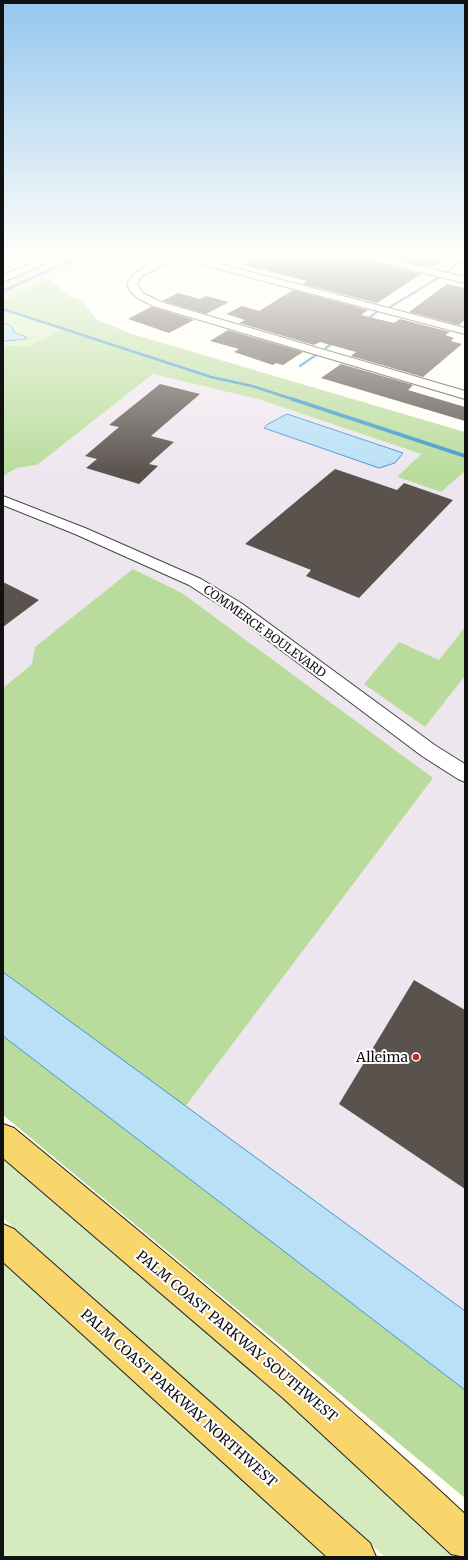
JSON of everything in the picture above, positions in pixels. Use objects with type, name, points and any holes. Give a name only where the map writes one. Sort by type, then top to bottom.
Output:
[{"type":"main road","name":"PALM COAST PARKWAY SOUTHWEST","points":[[3,1139],[202,1304],[323,1409],[407,1483],[465,1540]]},
{"type":"main road","name":"PALM COAST PARKWAY NORTHWEST","points":[[3,1240],[356,1557]]},
{"type":"street","points":[[242,329],[465,395]]},
{"type":"street","name":"COMMERCE BOULEVARD","points":[[3,500],[80,530],[205,587],[235,607],[429,751],[465,774]]},
{"type":"shaded area","points":[[153,374],[261,400],[421,454],[397,477],[441,492],[465,471],[465,627],[439,660],[425,727],[465,676],[465,1311],[185,1107],[432,778],[182,593],[133,569],[32,664],[3,688],[3,476],[17,468],[37,465]]},
{"type":"green space","points":[[3,329],[64,329],[28,346],[3,345]]},
{"type":"green space","points":[[64,329],[119,329],[132,334],[465,432],[465,471],[441,492],[397,477],[421,454],[261,400],[153,374],[37,465],[17,468],[3,476],[3,345],[28,346]]},
{"type":"green space","points":[[133,569],[182,593],[433,778],[185,1107],[3,972],[3,688],[32,664],[35,647]]},
{"type":"green space","points":[[465,627],[465,676],[425,727],[364,684],[399,642],[439,660]]},
{"type":"green space","points":[[3,1036],[465,1390],[465,1498],[3,1115]]},
{"type":"green space","points":[[3,1157],[291,1403],[458,1557],[385,1557],[3,1218]]},
{"type":"green space","points":[[3,1259],[329,1557],[3,1557]]},
{"type":"water","points":[[3,329],[12,329],[14,332],[26,337],[27,339],[3,341]]},
{"type":"water","points":[[287,414],[403,453],[395,463],[379,468],[264,428],[268,424]]},
{"type":"water","points":[[3,972],[465,1311],[465,1390],[3,1036]]},
{"type":"building","points":[[157,329],[177,329],[169,333]]},
{"type":"building","points":[[259,329],[438,329],[450,332],[445,335],[454,338],[451,341],[462,344],[423,377],[351,356],[356,352],[320,342],[314,345]]},
{"type":"building","points":[[228,330],[303,352],[283,365],[276,363],[273,365],[234,352],[239,349],[210,341]]},
{"type":"building","points":[[341,364],[413,385],[408,390],[465,407],[465,421],[321,378]]},
{"type":"building","points":[[160,384],[200,394],[151,436],[174,442],[149,464],[158,466],[139,484],[86,468],[97,459],[85,456],[119,427],[109,425]]},
{"type":"building","points":[[335,469],[397,490],[404,483],[453,500],[359,598],[306,576],[311,570],[245,544]]},
{"type":"building","points":[[3,582],[39,600],[3,627]]},
{"type":"building","name":"Alleima","points":[[414,980],[465,1010],[465,1189],[339,1104]]},
{"type":"waterway","points":[[64,329],[211,377],[252,386],[295,400]]},
{"type":"waterway","points":[[326,348],[335,341]]},
{"type":"waterway","points":[[300,366],[316,355]]},
{"type":"waterway","points":[[292,399],[465,456]]},
{"type":"place","name":"Alleima","points":[[416,1057]]}]
